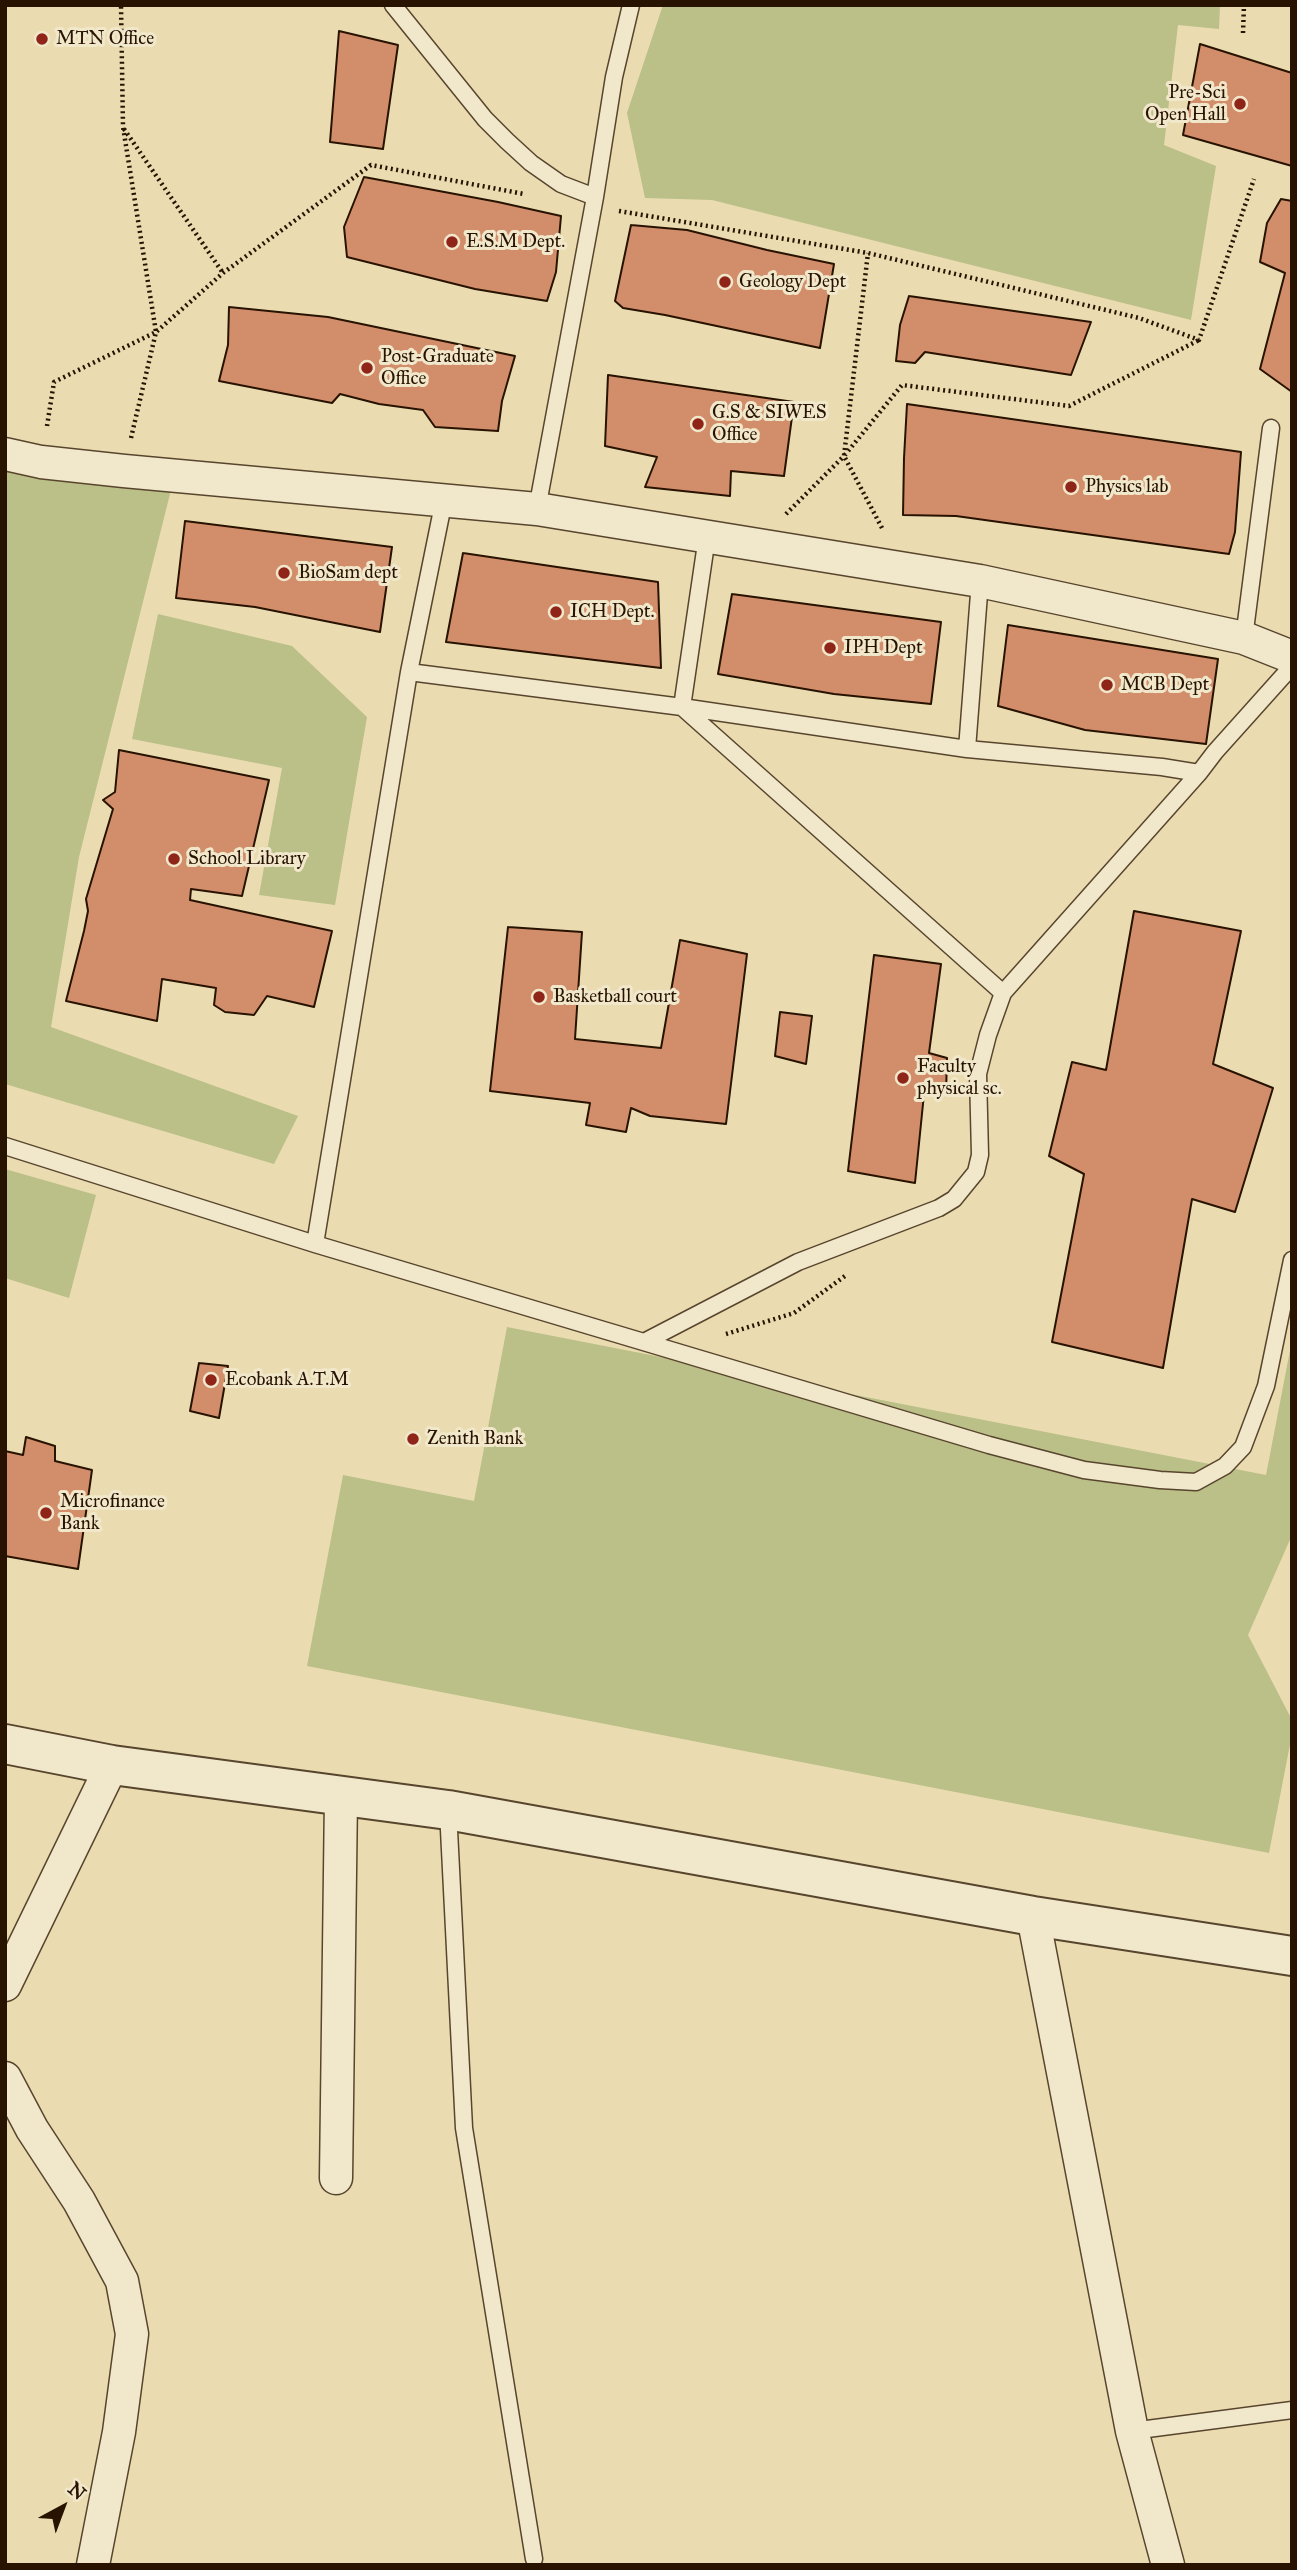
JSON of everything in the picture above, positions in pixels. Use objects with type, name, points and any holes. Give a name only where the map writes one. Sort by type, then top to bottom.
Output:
[{"type":"street","points":[[5,454],[41,462],[124,471],[537,509],[981,582],[1244,638],[1292,657]]},
{"type":"street","points":[[5,1744],[112,1765],[448,1810],[1033,1916],[1292,1956]]},
{"type":"street","points":[[5,1985],[112,1765]]},
{"type":"street","points":[[336,2178],[341,1796]]},
{"type":"street","points":[[1033,1916],[1132,2431],[1168,2565]]},
{"type":"street","points":[[5,2078],[32,2129],[79,2201],[122,2281],[132,2334],[119,2432],[93,2565]]},
{"type":"lane","points":[[393,5],[485,119],[507,141],[531,163],[594,202]]},
{"type":"lane","points":[[537,509],[594,202],[614,77],[632,5]]},
{"type":"lane","points":[[1244,638],[1271,428]]},
{"type":"lane","points":[[315,1244],[409,672],[444,500]]},
{"type":"lane","points":[[682,707],[707,537]]},
{"type":"lane","points":[[967,749],[981,582]]},
{"type":"lane","points":[[644,1342],[798,1262],[939,1208],[954,1199],[976,1172],[980,1155],[978,1074],[1003,993],[1292,666]]},
{"type":"lane","points":[[409,672],[682,707],[967,749],[1162,767],[1199,773]]},
{"type":"lane","points":[[682,707],[1003,993]]},
{"type":"lane","points":[[5,1146],[315,1244],[989,1445],[1084,1470],[1196,1482],[1225,1466],[1243,1447],[1266,1386],[1292,1260]]},
{"type":"lane","points":[[448,1810],[464,2128],[534,2559]]},
{"type":"lane","points":[[1132,2431],[1292,2410]]},
{"type":"path","points":[[121,5],[123,127],[156,332],[124,471]]},
{"type":"path","points":[[1243,33],[1244,5]]},
{"type":"path","points":[[123,127],[223,272]]},
{"type":"path","points":[[41,462],[54,382],[156,332],[223,272],[371,165],[527,194]]},
{"type":"path","points":[[756,545],[844,456],[902,385],[1069,406],[1199,340],[1254,179]]},
{"type":"path","points":[[594,202],[868,253],[1139,318],[1199,340]]},
{"type":"path","points":[[868,253],[844,456],[904,569]]},
{"type":"green space","points":[[663,5],[1220,5],[1219,29],[1178,25],[1164,145],[1216,166],[1191,320],[712,200],[645,198],[627,113]]},
{"type":"green space","points":[[5,469],[173,482],[79,857],[51,1027],[298,1116],[274,1164],[5,1084]]},
{"type":"green space","points":[[158,614],[292,646],[367,717],[335,905],[259,895],[282,768],[132,739]]},
{"type":"green space","points":[[5,1169],[96,1195],[69,1298],[5,1278]]},
{"type":"green space","points":[[507,1327],[1266,1475],[1292,1340],[1292,1535],[1248,1635],[1292,1720],[1292,1734],[1269,1853],[307,1666],[343,1475],[474,1501]]},
{"type":"building","points":[[339,31],[398,45],[383,149],[330,142]]},
{"type":"building","name":"Pre-Sci Open Hall","points":[[1200,44],[1292,73],[1292,166],[1183,135]]},
{"type":"building","name":"E.S.M Dept.","points":[[364,177],[561,216],[556,272],[547,301],[475,289],[347,257],[344,227]]},
{"type":"building","points":[[1281,199],[1292,201],[1292,392],[1260,369],[1285,273],[1260,262],[1267,223]]},
{"type":"building","name":"Geology Dept","points":[[631,225],[687,230],[834,264],[820,348],[623,308],[615,301]]},
{"type":"building","points":[[909,296],[1091,322],[1071,375],[925,352],[915,363],[896,361],[900,325]]},
{"type":"building","name":"Post-Graduate Office","points":[[229,307],[328,317],[515,356],[502,401],[498,431],[435,427],[423,410],[379,404],[340,394],[332,403],[219,381],[228,345]]},
{"type":"building","name":"G.S & SIWES Office","points":[[608,375],[794,402],[784,476],[731,471],[730,496],[645,487],[657,457],[605,446]]},
{"type":"building","name":"Physics lab","points":[[907,404],[1241,452],[1235,532],[1229,554],[956,516],[903,515]]},
{"type":"building","name":"BioSam dept","points":[[185,521],[392,547],[380,632],[255,607],[176,598]]},
{"type":"building","name":"ICH Dept.","points":[[463,553],[658,582],[661,668],[446,642]]},
{"type":"building","name":"IPH Dept","points":[[732,594],[941,622],[931,704],[834,694],[718,674]]},
{"type":"building","name":"MCB Dept","points":[[1008,625],[1218,659],[1206,744],[1085,730],[998,706]]},
{"type":"building","name":"School Library","points":[[119,750],[269,780],[242,896],[191,889],[190,900],[332,931],[314,1007],[267,996],[254,1015],[225,1012],[214,1005],[216,988],[162,979],[157,1021],[66,1001],[88,911],[86,899],[113,809],[103,800],[115,792]]},
{"type":"building","points":[[1134,911],[1241,931],[1213,1064],[1273,1088],[1235,1212],[1192,1199],[1163,1368],[1052,1342],[1084,1174],[1049,1156],[1072,1062],[1106,1070]]},
{"type":"building","name":"Basketball court","points":[[508,927],[582,932],[575,1039],[661,1048],[680,940],[747,954],[726,1124],[650,1116],[631,1108],[626,1132],[586,1125],[590,1103],[490,1091]]},
{"type":"building","name":"Faculty physical sc.","points":[[874,955],[941,964],[929,1053],[947,1058],[946,1094],[924,1094],[915,1183],[848,1171]]},
{"type":"building","points":[[780,1012],[812,1016],[806,1064],[775,1056]]},
{"type":"building","name":"Ecobank A.T.M","points":[[199,1363],[228,1366],[219,1418],[190,1411]]},
{"type":"building","name":"Microfinance Bank","points":[[26,1437],[55,1446],[55,1461],[92,1470],[78,1569],[5,1556],[5,1451],[23,1455]]},
{"type":"place","name":"MTN Office","points":[[42,39]]},
{"type":"place","name":"Pre-Sci Open Hall","points":[[1240,104]]},
{"type":"place","name":"E.S.M Dept.","points":[[452,242]]},
{"type":"place","name":"Geology Dept","points":[[725,282]]},
{"type":"place","name":"Post-Graduate Office","points":[[367,368]]},
{"type":"place","name":"G.S & SIWES Office","points":[[698,424]]},
{"type":"place","name":"Physics lab","points":[[1071,487]]},
{"type":"place","name":"BioSam dept","points":[[284,573]]},
{"type":"place","name":"ICH Dept.","points":[[556,612]]},
{"type":"place","name":"IPH Dept","points":[[830,648]]},
{"type":"place","name":"MCB Dept","points":[[1107,685]]},
{"type":"place","name":"School Library","points":[[174,859]]},
{"type":"place","name":"Basketball court","points":[[539,997]]},
{"type":"place","name":"Faculty physical sc.","points":[[903,1078]]},
{"type":"place","name":"Ecobank A.T.M","points":[[211,1380]]},
{"type":"place","name":"Zenith Bank","points":[[413,1439]]},
{"type":"place","name":"Microfinance Bank","points":[[46,1513]]}]
